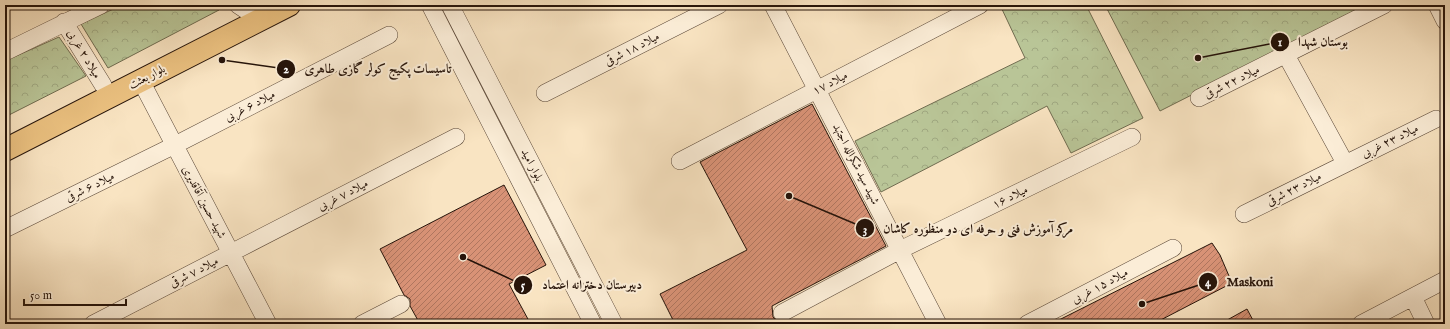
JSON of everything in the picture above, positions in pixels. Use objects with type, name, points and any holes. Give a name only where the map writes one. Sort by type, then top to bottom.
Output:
[{"type":"main road","name":"بلوار بعثت","points":[[5,150],[289,5]]},
{"type":"main road","name":"بلوار بعثت","points":[[5,136],[248,7]]},
{"type":"street","points":[[5,52],[101,5]]},
{"type":"street","name":"بلوار امید","points":[[430,5],[593,324]]},
{"type":"street","name":"بلوار امید","points":[[450,5],[614,324]]},
{"type":"street","name":"میلاد ۱۸ شرقی","points":[[545,93],[719,5]]},
{"type":"street","name":"شهید سید شکرالله اجتهد","points":[[773,5],[938,324]]},
{"type":"street","name":"میلاد ۱۷","points":[[680,161],[980,5]]},
{"type":"street","name":"میلاد ۲۲ شرقی","points":[[1199,98],[1384,5]]},
{"type":"street","points":[[1437,5],[1445,22]]},
{"type":"street","name":"میلاد ۲ غربی","points":[[64,22],[103,85]]},
{"type":"street","name":"میلاد ۶ غربی","points":[[175,145],[389,34]]},
{"type":"street","points":[[1286,55],[1345,163]]},
{"type":"street","name":"شهید حسین آقاقدیری","points":[[141,80],[268,324]]},
{"type":"street","name":"میلاد ۲۳ غربی","points":[[1345,163],[1436,119]]},
{"type":"street","name":"میلاد ۷ غربی","points":[[231,253],[456,137]]},
{"type":"street","name":"میلاد ۱۶","points":[[782,313],[900,250],[1132,137]]},
{"type":"street","name":"میلاد ۶ شرقی","points":[[5,229],[175,145]]},
{"type":"street","name":"میلاد ۲۳ شرقی","points":[[1244,214],[1345,163]]},
{"type":"street","name":"میلاد ۱۵ غربی","points":[[1027,324],[1173,248]]},
{"type":"street","name":"میلاد ۷ شرقی","points":[[93,324],[231,253]]},
{"type":"street","points":[[568,275],[584,265]]},
{"type":"street","points":[[1361,324],[1445,280]]},
{"type":"street","points":[[1413,297],[1426,324]]},
{"type":"street","points":[[362,324],[401,304]]},
{"type":"green space","points":[[122,5],[213,5],[219,10],[108,68],[81,24]]},
{"type":"green space","points":[[1000,5],[1086,5],[1143,118],[1071,153],[1047,106],[881,192],[855,141],[1025,58]]},
{"type":"green space","points":[[1105,5],[1369,5],[1160,111]]},
{"type":"green space","points":[[59,37],[86,76],[5,117],[5,61]]},
{"type":"building","points":[[812,104],[886,246],[772,306],[773,317],[781,324],[675,324],[660,294],[747,250],[700,162]]},
{"type":"building","points":[[504,185],[546,265],[509,284],[529,321],[523,324],[420,324],[410,306],[410,299],[404,295],[380,249]]},
{"type":"building","points":[[1212,243],[1220,255],[1232,283],[1153,324],[1051,324]]},
{"type":"building","points":[[1247,309],[1255,324],[1220,324]]},
{"type":"place","name":"بوستان شهدا","points":[[1198,58]]},
{"type":"place","name":"تاسیسات پکیج کولر گازی طاهری","points":[[222,60]]},
{"type":"place","name":"مرکز آموزش فنی و حرفه ای دو منظوره کاشان","points":[[789,196]]},
{"type":"place","name":"دبیرستان دخترانه اعتماد","points":[[463,257]]},
{"type":"place","name":"Maskoni","points":[[1142,304]]}]
